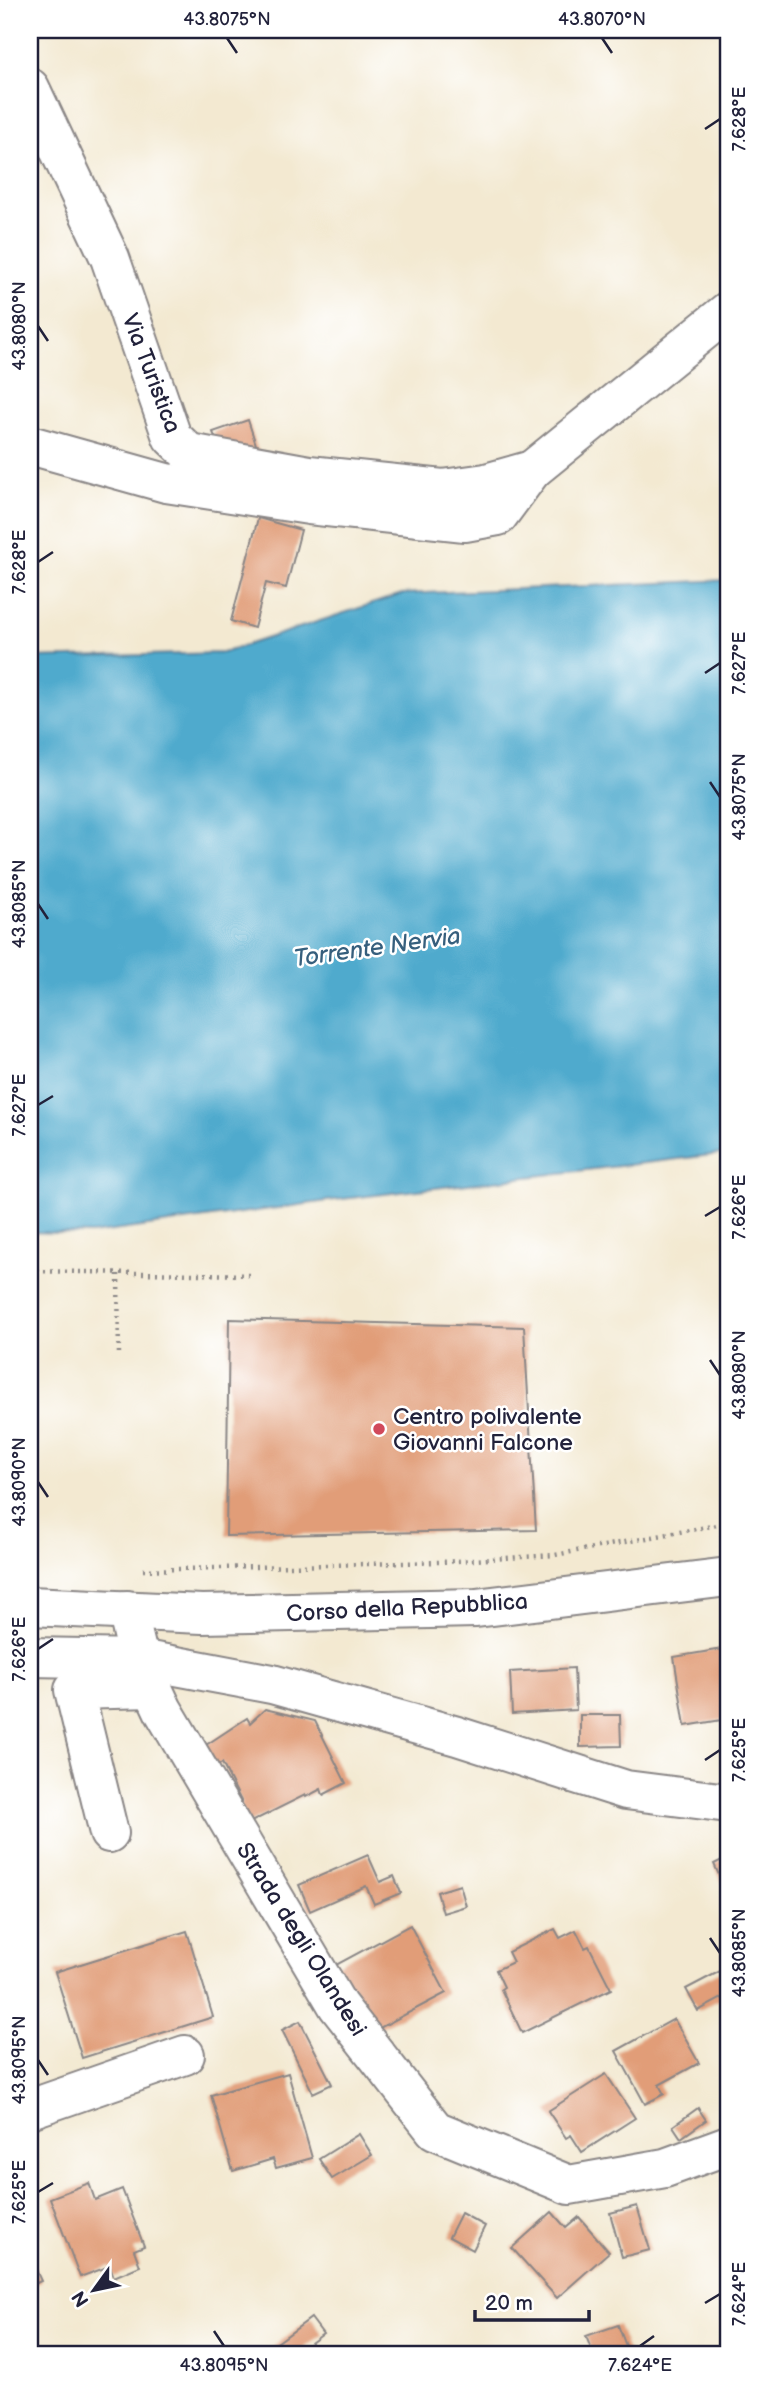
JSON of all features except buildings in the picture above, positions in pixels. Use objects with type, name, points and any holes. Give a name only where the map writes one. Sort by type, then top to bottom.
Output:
[{"type":"street","name":"Via Turistica","points":[[30,88],[110,258],[172,437],[189,453],[309,475],[443,489],[486,483],[532,470]]},
{"type":"street","name":"Via Turistica","points":[[30,445],[166,483],[309,505],[465,522],[498,516],[532,470],[728,311]]},
{"type":"street","name":"Corso della Repubblica","points":[[30,1606],[202,1614],[476,1608],[728,1577]]},
{"type":"street","name":"Strada degli Olandesi","points":[[127,1610],[146,1674],[163,1710],[338,2006],[436,2130],[569,2185],[665,2168],[728,2145]]},
{"type":"street","points":[[30,1657],[146,1674],[272,1684],[457,1736],[626,1790],[728,1804]]},
{"type":"street","points":[[109,1833],[74,1690],[146,1674]]},
{"type":"street","points":[[30,2109],[185,2055]]},
{"type":"path","points":[[30,1271],[249,1275]]},
{"type":"path","points":[[118,1274],[119,1357]]},
{"type":"path","points":[[136,1570],[441,1562],[555,1555],[728,1523]]},
{"type":"water","name":"Torrente Nervia","points":[[728,580],[728,1153],[342,1199],[91,1234],[30,1232],[30,658],[222,653],[402,594]]},
{"type":"place","name":"Centro polivalente Giovanni Falcone","points":[[379,1429]]}]
